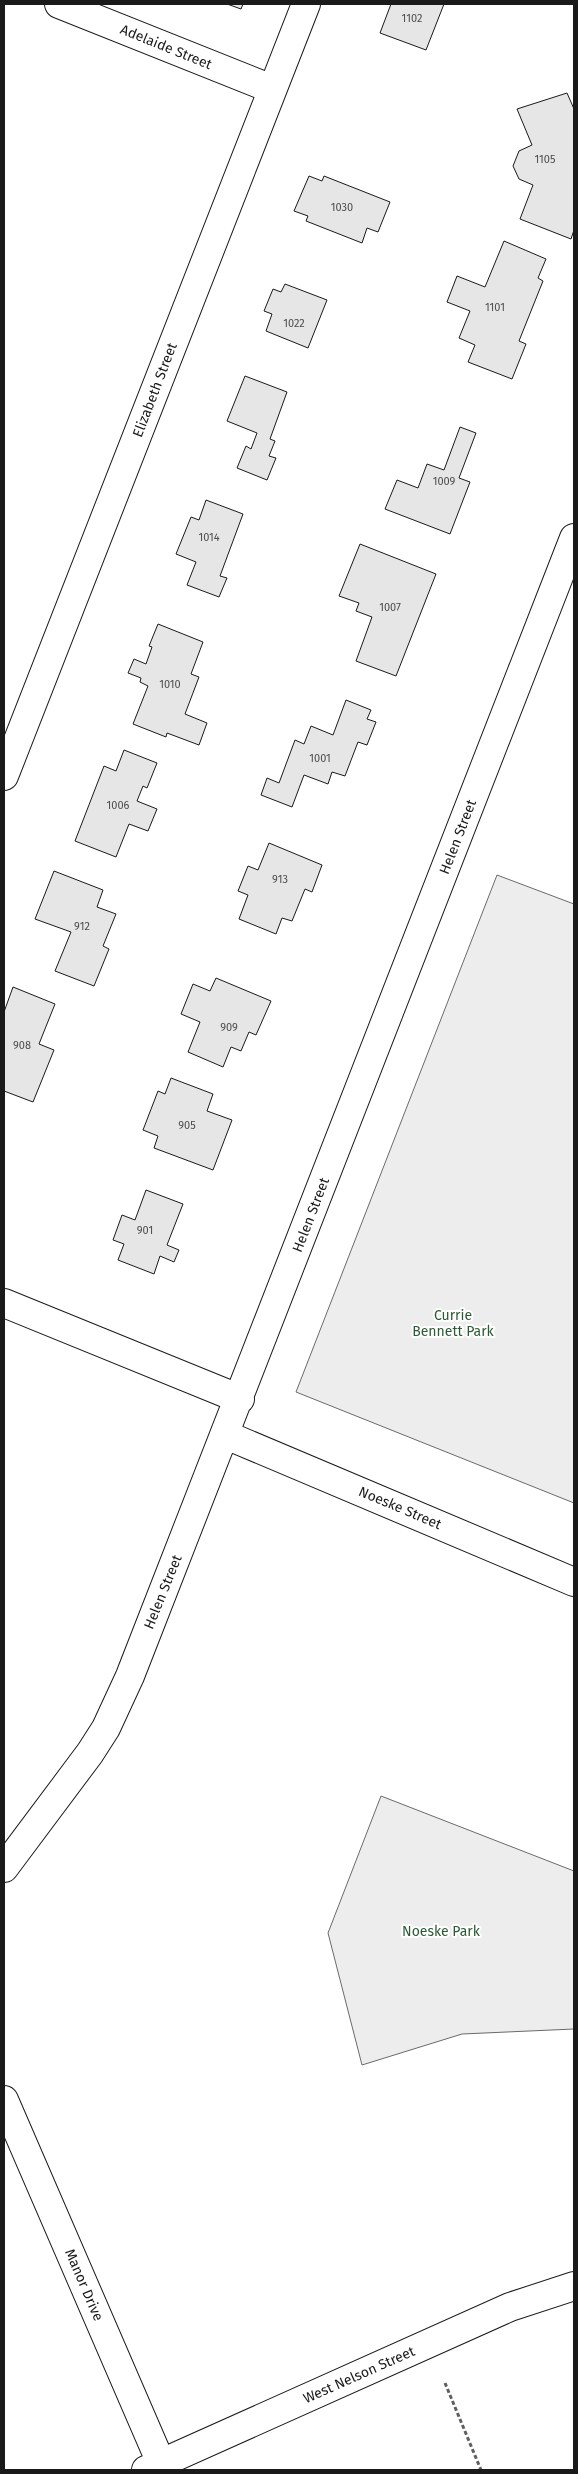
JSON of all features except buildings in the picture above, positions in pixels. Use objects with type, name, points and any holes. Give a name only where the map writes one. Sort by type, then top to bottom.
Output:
[{"type":"street","name":"Adelaide Street","points":[[59,4],[272,89]]},
{"type":"street","name":"Elizabeth Street","points":[[4,776],[306,4]]},
{"type":"street","name":"Helen Street","points":[[4,1868],[90,1753],[106,1728],[130,1676],[226,1435],[574,538]]},
{"type":"street","points":[[4,1303],[240,1399]]},
{"type":"street","points":[[4,1325],[32,1315]]},
{"type":"street","name":"Noeske Street","points":[[226,1435],[574,1582]]},
{"type":"street","name":"Manor Drive","points":[[4,2100],[157,2468]]},
{"type":"street","name":"West Nelson Street","points":[[157,2468],[510,2307],[574,2286]]},
{"type":"path","points":[[445,2383],[482,2470]]},
{"type":"shaded area","name":"Currie Bennett Park","points":[[497,875],[574,904],[574,1503],[296,1392]]},
{"type":"shaded area","name":"Noeske Park","points":[[381,1796],[574,1871],[574,2029],[462,2034],[362,2065],[328,1933]]}]
